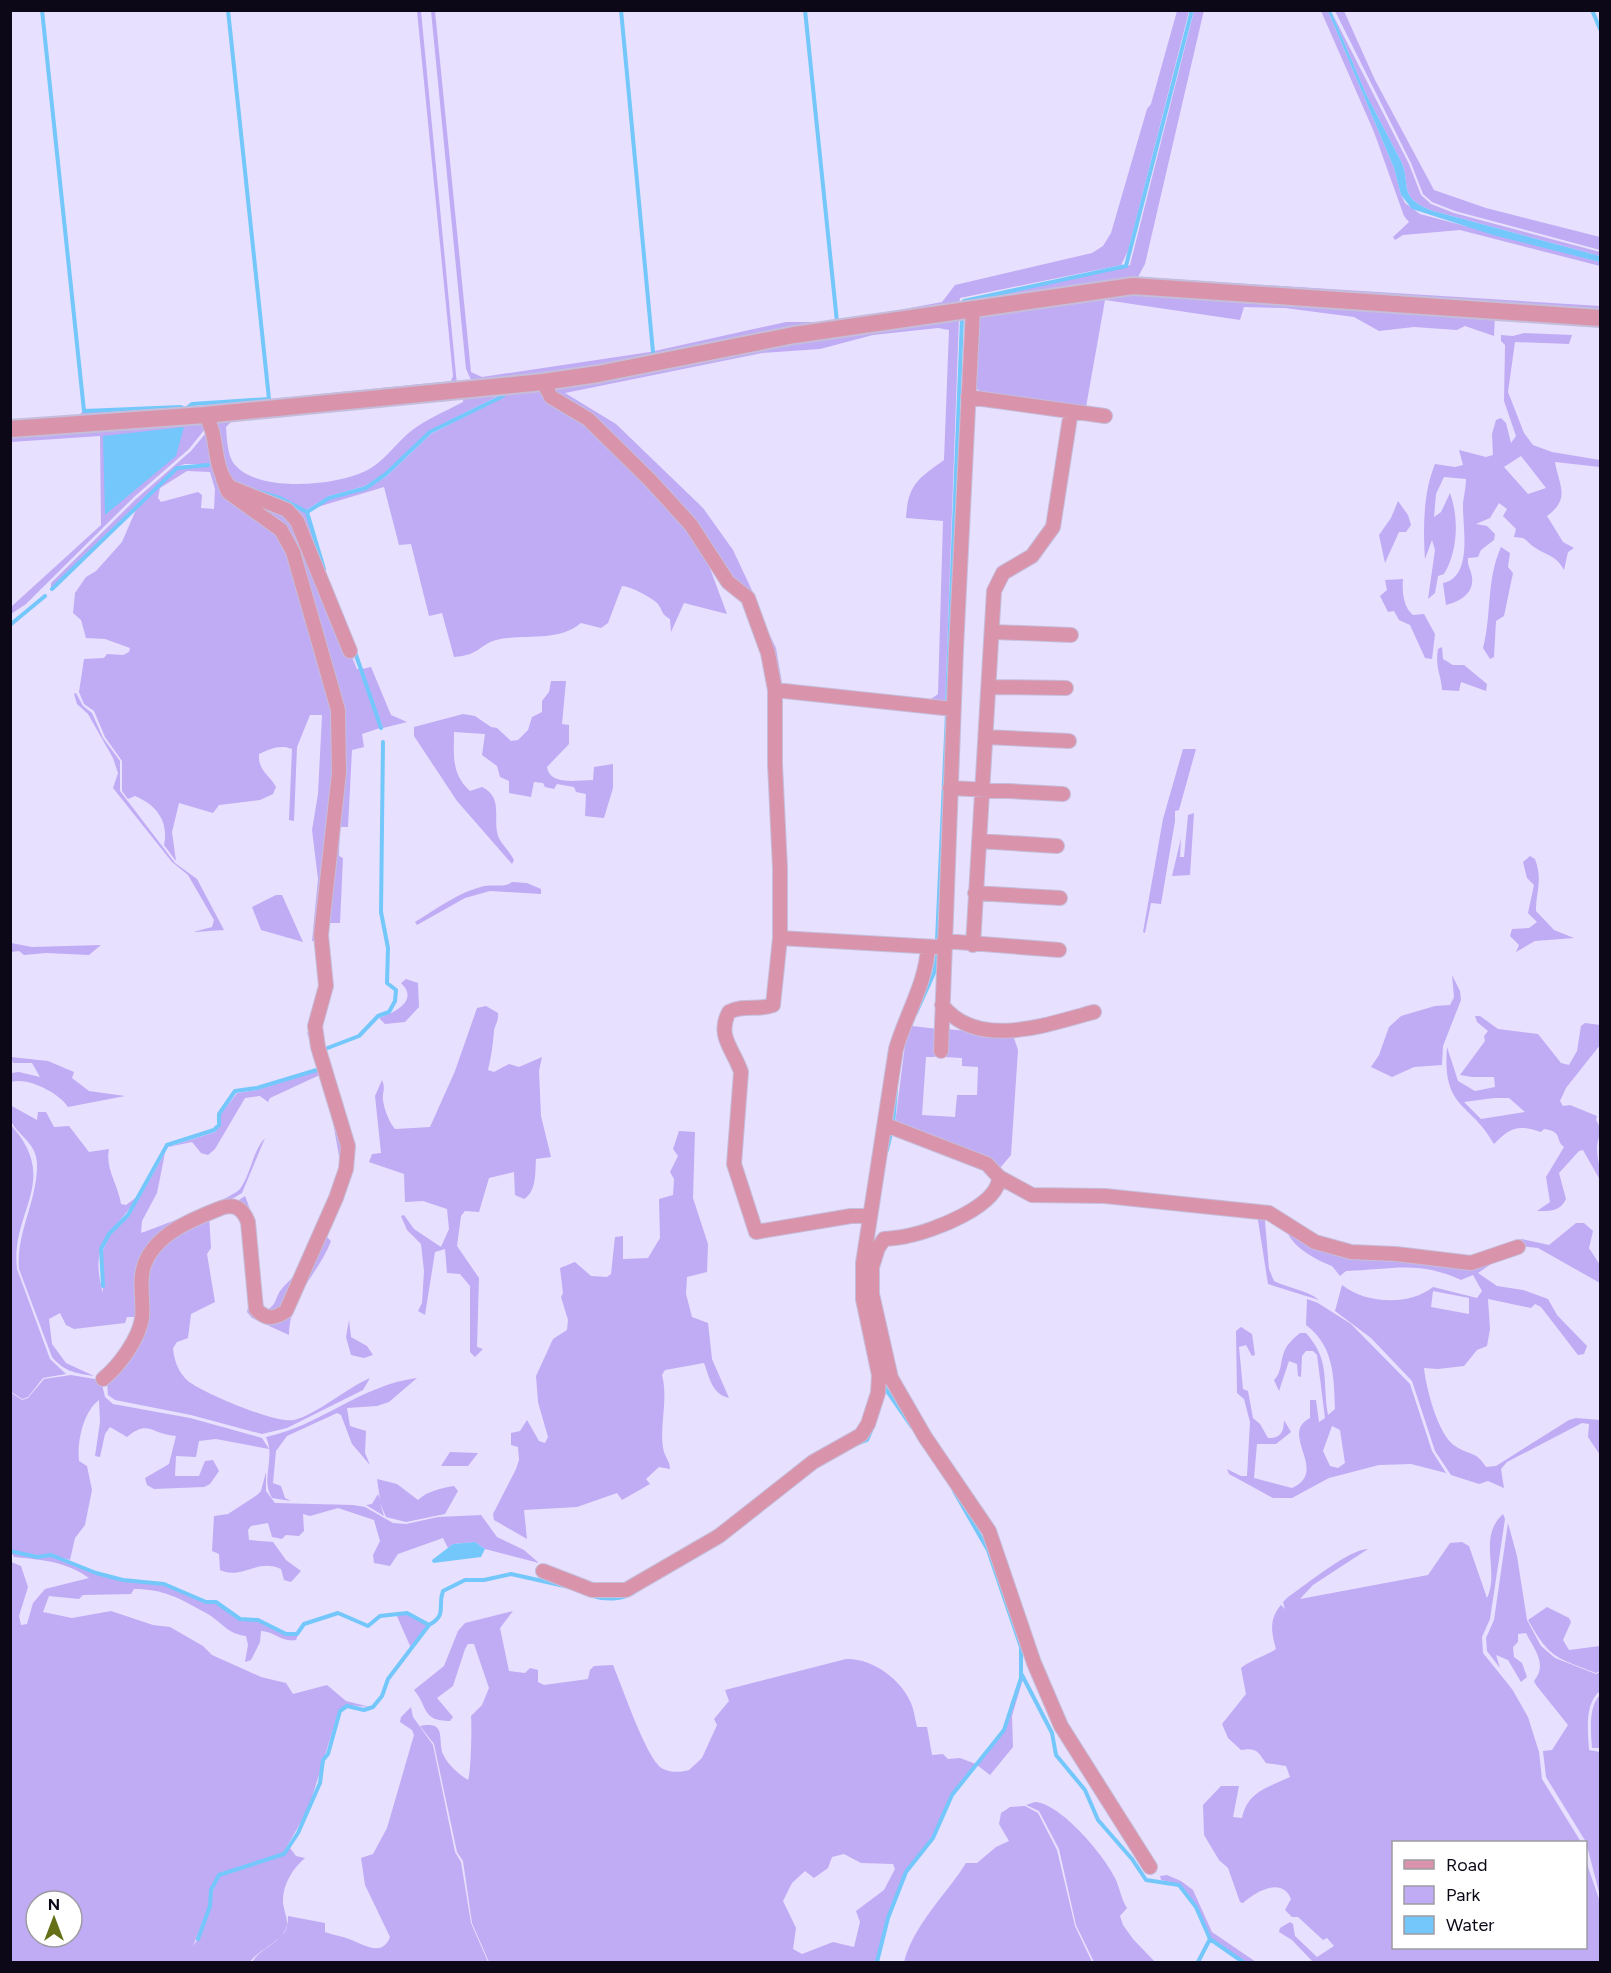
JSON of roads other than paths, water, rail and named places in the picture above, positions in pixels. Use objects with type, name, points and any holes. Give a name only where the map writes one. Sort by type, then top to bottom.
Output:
[{"type":"street","points":[[10,429],[205,415],[543,382],[620,370],[794,335],[1133,286],[1600,318]]},
{"type":"street","points":[[941,1051],[953,709],[974,309]]},
{"type":"street","points":[[543,382],[551,398],[588,419],[650,480],[691,525],[728,582],[748,598],[768,653],[776,690],[780,938],[773,1005],[755,1008],[741,1006],[729,1012],[723,1027],[725,1039],[737,1058],[741,1072],[735,1174],[756,1232],[851,1216],[870,1216]]},
{"type":"street","points":[[968,397],[1105,416]]},
{"type":"street","points":[[973,945],[997,580],[1011,566],[1032,556],[1053,527],[1058,481],[1071,411]]},
{"type":"street","points":[[103,1379],[111,1372],[139,1328],[142,1317],[141,1278],[145,1263],[166,1235],[201,1216],[228,1206],[238,1207],[245,1213],[248,1222],[256,1310],[262,1316],[270,1318],[277,1318],[286,1311],[336,1198],[346,1168],[348,1146],[318,1047],[315,1026],[327,986],[321,935],[339,773],[338,710],[293,552],[281,530],[228,492],[218,468],[212,424],[205,415]]},
{"type":"street","points":[[223,480],[230,487],[287,510],[297,521],[350,651]]},
{"type":"street","points":[[993,632],[1071,635]]},
{"type":"street","points":[[990,687],[1066,688]]},
{"type":"street","points":[[776,690],[953,709]]},
{"type":"street","points":[[986,737],[1069,741]]},
{"type":"street","points":[[950,788],[1063,794]]},
{"type":"street","points":[[979,841],[1057,846]]},
{"type":"street","points":[[975,893],[1060,898]]},
{"type":"street","points":[[780,938],[928,947],[944,944],[1059,950]]},
{"type":"street","points":[[543,1571],[592,1590],[626,1590],[719,1536],[813,1462],[861,1436],[868,1424],[878,1394],[879,1375],[868,1332],[861,1281],[896,1049],[904,1024],[922,984],[928,947]]},
{"type":"street","points":[[942,1005],[953,1019],[963,1023],[983,1029],[1015,1032],[1094,1012]]},
{"type":"street","points":[[886,1125],[987,1164],[999,1177],[1032,1195],[1105,1196],[1269,1213],[1315,1242],[1351,1252],[1396,1254],[1471,1263],[1518,1247]]},
{"type":"street","points":[[999,1177],[999,1186],[984,1204],[926,1230],[908,1236],[884,1239],[878,1248],[872,1267],[872,1293],[879,1329],[891,1378],[925,1437],[989,1532],[1034,1663],[1061,1726],[1150,1867]]},
{"type":"water","points":[[1328,11],[1331,11],[1366,94],[1402,163],[1407,190],[1413,200],[1430,210],[1600,256],[1600,262],[1493,235],[1412,209],[1401,195],[1394,168]]},
{"type":"water","points":[[184,427],[176,456],[105,515],[103,436]]},
{"type":"water","points":[[475,1542],[485,1549],[481,1557],[433,1563],[432,1560],[453,1544]]},
{"type":"waterway","points":[[42,10],[84,411],[181,407],[186,409],[192,404],[269,399],[228,10]]},
{"type":"waterway","points":[[621,10],[653,352]]},
{"type":"waterway","points":[[805,10],[837,322]]},
{"type":"waterway","points":[[963,304],[964,301],[1126,266],[1192,10]]},
{"type":"waterway","points":[[1592,10],[1600,29]]},
{"type":"waterway","points":[[947,704],[962,318]]},
{"type":"waterway","points":[[307,512],[329,498],[366,488],[386,474],[430,432],[503,396]]},
{"type":"waterway","points":[[52,589],[177,468],[208,465]]},
{"type":"waterway","points":[[253,490],[280,498],[307,512],[324,569]]},
{"type":"waterway","points":[[10,625],[45,596]]},
{"type":"waterway","points":[[355,652],[381,728]]},
{"type":"waterway","points":[[937,941],[947,713]]},
{"type":"waterway","points":[[325,1049],[359,1036],[378,1016],[389,1012],[395,1001],[396,990],[387,983],[388,948],[381,912],[383,742]]},
{"type":"waterway","points":[[916,1013],[934,973],[938,953]]},
{"type":"waterway","points":[[103,1286],[101,1249],[109,1234],[128,1215],[167,1145],[214,1130],[219,1125],[219,1114],[235,1091],[257,1088],[320,1069]]},
{"type":"waterway","points":[[893,1124],[896,1090]]},
{"type":"waterway","points":[[887,1150],[891,1133]]},
{"type":"waterway","points":[[885,1388],[912,1427]]},
{"type":"waterway","points":[[857,1444],[867,1440],[874,1424]]},
{"type":"waterway","points":[[877,1962],[888,1918],[906,1872],[933,1838],[952,1795],[1004,1730],[1021,1678],[1021,1647],[988,1550],[954,1491]]},
{"type":"waterway","points":[[10,1551],[37,1557],[51,1555],[96,1573],[123,1580],[164,1584],[206,1602],[216,1602],[240,1619],[258,1620],[286,1634],[297,1634],[304,1624],[338,1613],[368,1626],[380,1616],[407,1613],[429,1625]]},
{"type":"waterway","points":[[198,1939],[210,1906],[211,1890],[219,1875],[284,1854],[298,1833],[320,1783],[323,1760],[328,1754],[340,1711],[347,1706],[364,1710],[373,1707],[382,1696],[388,1679],[440,1614],[443,1591],[465,1580],[484,1580],[511,1574],[569,1587]]},
{"type":"waterway","points":[[593,1596],[616,1598],[627,1596],[637,1590]]},
{"type":"waterway","points":[[1022,1675],[1052,1733],[1056,1755],[1085,1790],[1098,1820],[1132,1859],[1146,1880],[1179,1885],[1196,1907],[1210,1939],[1243,1962]]},
{"type":"waterway","points":[[1198,1962],[1210,1939]]}]
